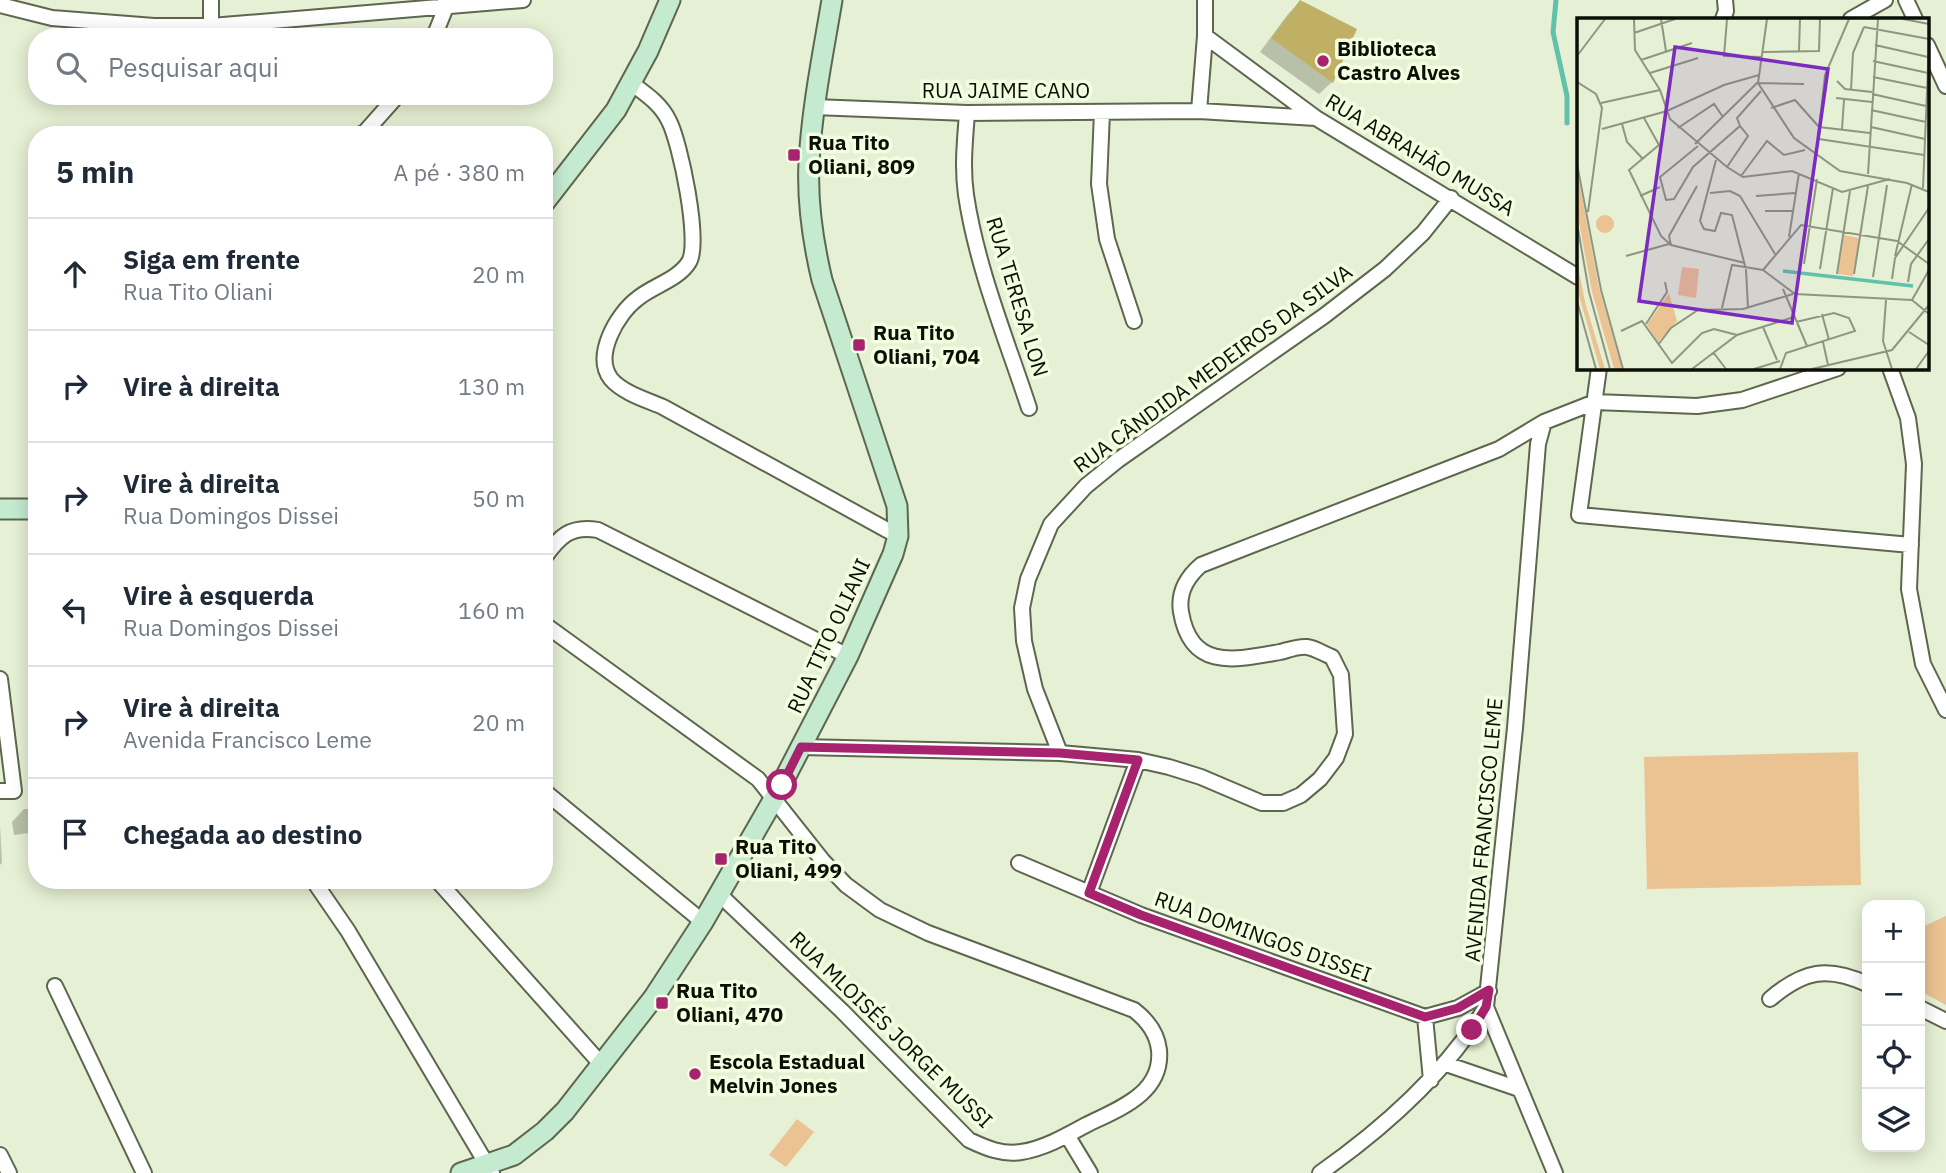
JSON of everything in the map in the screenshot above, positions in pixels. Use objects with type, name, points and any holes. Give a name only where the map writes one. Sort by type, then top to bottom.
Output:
[{"type":"street","points":[[211,0],[211,26]]},
{"type":"street","points":[[0,5],[52,18],[154,26],[211,26],[445,3],[523,0]]},
{"type":"street","points":[[553,191],[616,110],[632,83],[670,0]]},
{"type":"street","name":"RUA TITO OLIANI","points":[[461,1173],[490,1168],[514,1155],[545,1131],[565,1111],[654,997],[703,922],[775,797],[848,656],[893,554],[898,536],[897,506],[822,280],[815,249],[808,164],[814,107],[832,0]]},
{"type":"street","points":[[1199,111],[1205,0]]},
{"type":"street","points":[[1853,18],[1885,0]]},
{"type":"street","points":[[1906,0],[1915,18]]},
{"type":"street","points":[[437,28],[445,3]]},
{"type":"street","name":"RUA ABRAHÃO MUSSA","points":[[1205,36],[1317,118],[1577,275]]},
{"type":"street","points":[[1928,47],[1946,86]]},
{"type":"street","points":[[632,83],[663,110],[670,122],[686,187],[694,240],[690,262],[636,299],[622,315],[610,337],[605,357],[610,377],[627,391],[663,407],[898,536]]},
{"type":"street","points":[[370,126],[389,105]]},
{"type":"street","name":"RUA JAIME CANO","points":[[814,107],[967,113],[1199,111],[1317,118]]},
{"type":"street","points":[[1102,112],[1099,184],[1107,239],[1134,321]]},
{"type":"street","name":"RUA TERESA LON","points":[[967,113],[964,154],[966,193],[972,227],[983,271],[1029,408]]},
{"type":"street","name":"RUA CÂNDIDA MEDEIROS DA SILVA","points":[[1060,753],[1035,689],[1024,641],[1022,608],[1028,579],[1051,524],[1086,486],[1118,460],[1324,316],[1385,269],[1423,233],[1451,198]]},
{"type":"street","points":[[1599,369],[1579,515],[1911,545]]},
{"type":"street","points":[[801,747],[1060,753],[1138,760],[1201,777],[1262,803],[1283,803],[1301,795],[1320,779],[1336,758],[1345,734],[1341,675],[1332,657],[1306,646],[1241,658],[1216,658],[1199,651],[1183,623],[1180,604],[1190,574],[1201,565],[1499,449],[1544,422],[1595,402],[1697,406],[1742,400],[1835,369]]},
{"type":"street","points":[[1890,369],[1908,418],[1914,464],[1909,589],[1923,664],[1946,710]]},
{"type":"street","name":"AVENIDA FRANCISCO LEME","points":[[1320,1173],[1351,1151],[1431,1080],[1472,1030],[1486,1007],[1515,728],[1538,444],[1544,422]]},
{"type":"street","points":[[0,509],[28,509]]},
{"type":"street","points":[[553,546],[560,537],[571,530],[598,530],[848,656]]},
{"type":"street","name":"RUA MLOISÉS JORGE MUSSI","points":[[553,631],[758,779],[846,886],[880,910],[928,933],[1119,1004],[1144,1017],[1155,1034],[1159,1053],[1155,1076],[1148,1089],[1133,1101],[1067,1135],[1022,1152],[1003,1153],[987,1149],[969,1140],[842,1011],[719,894]]},
{"type":"street","points":[[0,679],[7,791]]},
{"type":"street","points":[[1089,893],[1138,760]]},
{"type":"street","points":[[553,798],[703,922]]},
{"type":"street","name":"RUA DOMINGOS DISSEI","points":[[1018,863],[1141,915],[1425,1017]]},
{"type":"street","points":[[319,889],[348,931],[490,1168]]},
{"type":"street","points":[[445,889],[601,1064]]},
{"type":"street","points":[[1770,999],[1795,980],[1815,974],[1846,974],[1862,982]]},
{"type":"street","points":[[55,986],[144,1173]]},
{"type":"street","points":[[1431,1080],[1425,1017],[1458,1008],[1489,990]]},
{"type":"street","points":[[1486,1007],[1555,1173]]},
{"type":"street","points":[[1925,1010],[1946,1021]]},
{"type":"street","points":[[1446,1064],[1520,1088]]},
{"type":"street","points":[[1067,1135],[1090,1173]]},
{"type":"street","points":[[0,1155],[9,1173]]},
{"type":"shaded area","points":[[1858,752],[1861,885],[1647,889],[1644,757]]},
{"type":"shaded area","points":[[1946,916],[1946,1005],[1925,994],[1925,926]]},
{"type":"shaded area","points":[[797,1119],[814,1132],[786,1167],[769,1155]]},
{"type":"building","name":"Biblioteca Castro Alves","points":[[1300,0],[1357,29],[1333,83],[1271,38]]},
{"type":"waterway","points":[[1556,0],[1553,32],[1567,96],[1567,123]]},
{"type":"place","name":"Biblioteca Castro Alves","points":[[1323,61]]},
{"type":"place","name":"Rua Tito Oliani, 809","points":[[794,155]]},
{"type":"place","name":"Rua Tito Oliani, 704","points":[[859,345]]},
{"type":"place","name":"Rua Tito Oliani, 499","points":[[721,859]]},
{"type":"place","name":"Rua Tito Oliani, 470","points":[[662,1003]]},
{"type":"place","name":"Escola Estadual Melvin Jones","points":[[695,1074]]},
{"type":"route","points":[[782,785],[801,747],[1060,753],[1138,760],[1089,893],[1141,915],[1425,1017],[1458,1008],[1489,990],[1486,1007],[1472,1030]]}]
